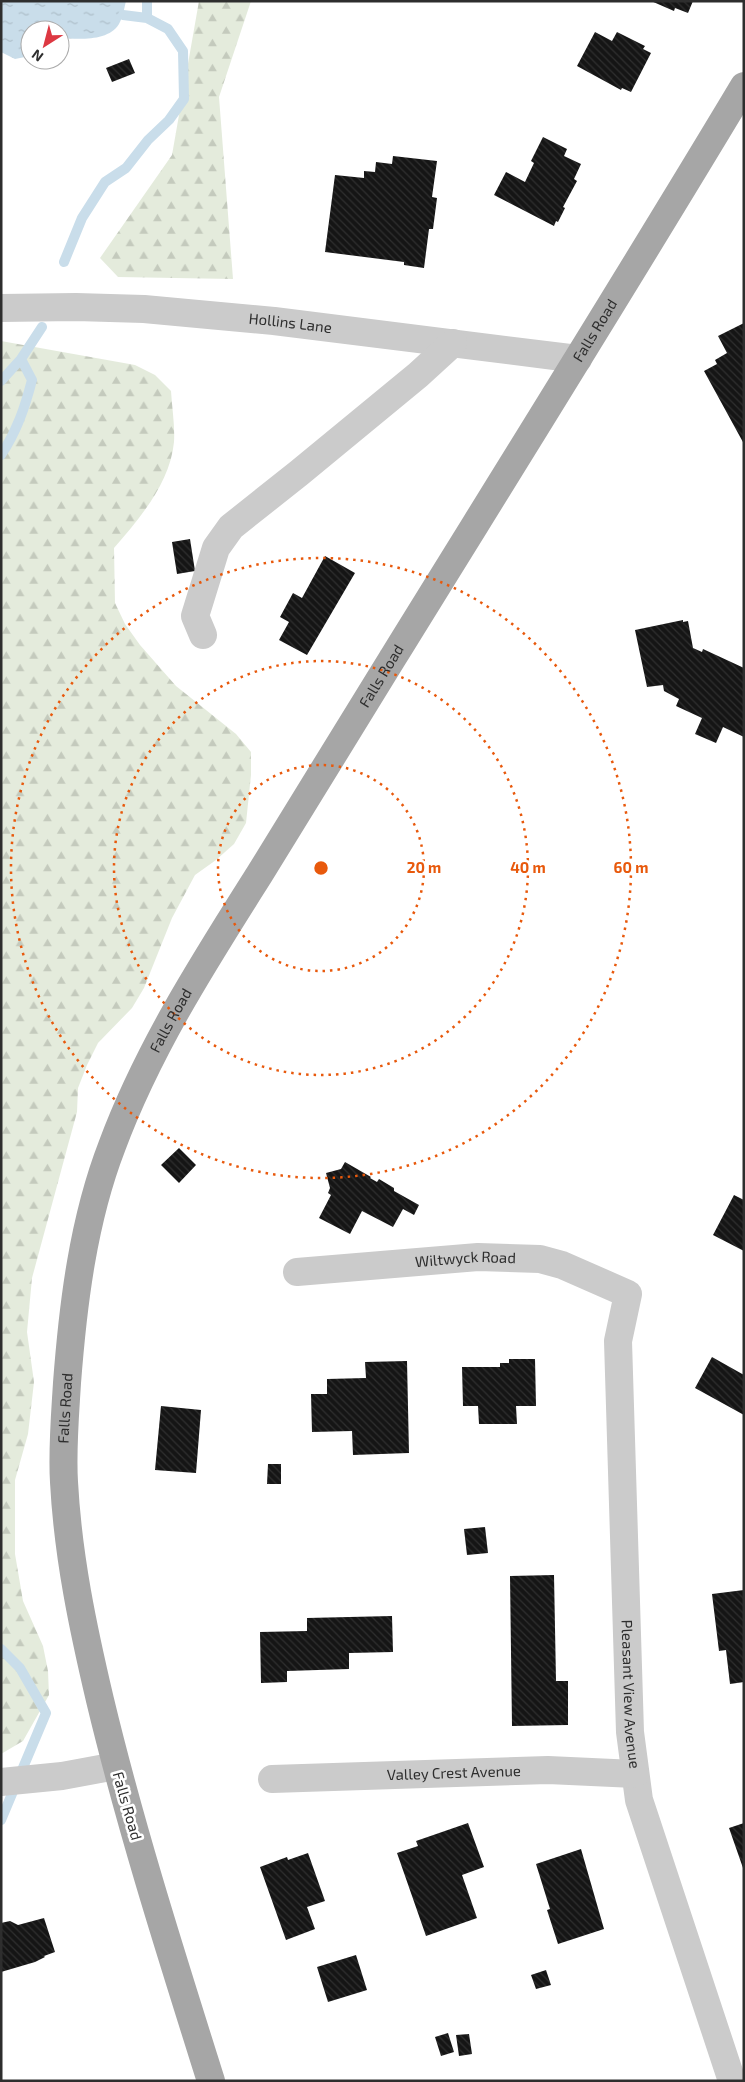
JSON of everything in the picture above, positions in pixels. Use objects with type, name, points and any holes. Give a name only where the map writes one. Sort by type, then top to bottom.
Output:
[{"type":"main road","name":"Falls Road","points":[[211,2081],[143,1864],[116,1766],[80,1616],[70,1548],[64,1479],[65,1411],[74,1314],[92,1208],[109,1152],[128,1104],[201,967],[578,359],[744,86]]},
{"type":"street","name":"Hollins Lane","points":[[1,308],[76,307],[144,309],[274,321],[578,359]]},
{"type":"street","points":[[203,635],[195,616],[216,548],[231,526],[314,461],[418,375],[452,343]]},
{"type":"street","name":"Wiltwyck Road","points":[[296,1272],[478,1257],[540,1260],[562,1265],[628,1294]]},
{"type":"street","name":"Pleasant View Avenue","points":[[628,1294],[618,1341],[630,1732],[635,1774],[640,1800],[654,1848],[732,2081]]},
{"type":"street","points":[[1,1782],[62,1776],[116,1766]]},
{"type":"street","name":"Valley Crest Avenue","points":[[272,1780],[548,1770],[635,1774]]},
{"type":"green space","points":[[199,1],[251,1],[219,97],[233,279],[118,277],[100,258],[172,155]]},
{"type":"green space","points":[[1,341],[135,365],[155,375],[171,391],[174,442],[171,457],[167,472],[152,499],[134,525],[114,548],[115,603],[125,624],[140,645],[176,686],[236,734],[251,752],[251,775],[246,823],[234,844],[195,875],[172,918],[144,988],[132,1008],[98,1043],[78,1088],[77,1112],[32,1278],[27,1332],[34,1382],[28,1434],[15,1480],[15,1554],[23,1601],[43,1646],[48,1671],[49,1695],[23,1741],[1,1754]]},
{"type":"water","points":[[1,1],[126,1],[119,24],[108,34],[84,39],[70,38],[70,20],[20,20],[20,58],[15,59],[1,52]]},
{"type":"building","points":[[651,1],[693,1],[688,13],[675,8],[674,11]]},
{"type":"building","points":[[595,32],[612,41],[617,32],[645,46],[643,49],[651,53],[631,92],[622,88],[621,90],[577,66]]},
{"type":"building","points":[[129,59],[135,73],[112,82],[106,68]]},
{"type":"building","points":[[543,137],[567,149],[564,156],[581,164],[574,179],[577,181],[563,207],[565,208],[558,222],[556,221],[554,226],[494,195],[506,172],[525,182],[534,163],[531,161]]},
{"type":"building","points":[[393,156],[437,161],[432,197],[437,198],[433,229],[429,229],[424,268],[404,265],[404,262],[325,252],[335,175],[364,178],[364,171],[375,172],[376,162],[392,164]]},
{"type":"building","points":[[744,323],[744,444],[704,371],[717,364],[715,360],[727,353],[718,336]]},
{"type":"building","points":[[190,539],[195,571],[177,574],[172,542]]},
{"type":"building","points":[[325,556],[355,573],[307,655],[279,640],[289,622],[280,617],[293,593],[302,598]]},
{"type":"building","points":[[683,620],[683,622],[688,621],[693,648],[702,652],[703,649],[744,668],[744,737],[723,727],[716,743],[695,734],[702,718],[676,706],[679,699],[664,691],[663,685],[647,687],[635,630]]},
{"type":"building","points":[[179,1148],[196,1165],[179,1183],[161,1165]]},
{"type":"building","points":[[345,1162],[377,1182],[379,1179],[394,1188],[394,1191],[419,1205],[414,1215],[403,1209],[393,1227],[362,1211],[350,1234],[319,1218],[331,1195],[328,1193],[330,1188],[326,1173],[341,1169]]},
{"type":"building","points":[[734,1195],[744,1200],[744,1251],[713,1235]]},
{"type":"building","points":[[712,1357],[744,1375],[744,1415],[695,1388]]},
{"type":"building","points":[[509,1359],[535,1359],[536,1406],[516,1406],[517,1424],[479,1424],[478,1406],[463,1406],[462,1367],[500,1367],[500,1363],[509,1363]]},
{"type":"building","points":[[407,1361],[409,1453],[353,1455],[352,1431],[312,1432],[311,1394],[327,1394],[327,1379],[366,1378],[365,1362]]},
{"type":"building","points":[[161,1406],[201,1410],[196,1473],[155,1470]]},
{"type":"building","points":[[268,1464],[281,1464],[281,1484],[267,1484]]},
{"type":"building","points":[[485,1527],[488,1553],[467,1555],[464,1529]]},
{"type":"building","points":[[554,1575],[556,1681],[568,1681],[568,1725],[512,1726],[510,1576]]},
{"type":"building","points":[[744,1590],[744,1682],[730,1684],[726,1650],[719,1651],[712,1594]]},
{"type":"building","points":[[392,1616],[393,1652],[349,1653],[349,1669],[287,1671],[287,1682],[261,1683],[260,1632],[307,1631],[307,1618]]},
{"type":"building","points":[[468,1823],[484,1867],[462,1875],[477,1918],[426,1936],[397,1853],[418,1846],[416,1841]]},
{"type":"building","points":[[744,1823],[744,1868],[743,1868],[729,1828]]},
{"type":"building","points":[[581,1849],[604,1929],[558,1944],[547,1910],[550,1909],[536,1864]]},
{"type":"building","points":[[308,1853],[325,1901],[307,1907],[315,1929],[286,1940],[260,1867],[287,1857],[288,1860]]},
{"type":"building","points":[[44,1918],[55,1952],[35,1962],[1,1972],[1,1923],[10,1921],[18,1925]]},
{"type":"building","points":[[356,1955],[367,1990],[328,2002],[317,1967]]},
{"type":"building","points":[[546,1970],[551,1985],[536,1989],[531,1975]]},
{"type":"building","points":[[448,2033],[454,2052],[441,2056],[435,2037]]},
{"type":"building","points":[[469,2034],[472,2054],[459,2056],[456,2035]]},
{"type":"waterway","points":[[147,1],[147,18]]},
{"type":"waterway","points":[[64,262],[82,218],[105,182],[126,168],[148,140],[169,120],[184,99],[183,51],[168,29],[147,18],[123,15]]},
{"type":"waterway","points":[[1,381],[21,359],[42,327]]},
{"type":"waterway","points":[[1,455],[20,419],[32,380],[21,359]]},
{"type":"waterway","points":[[1,1649],[20,1668],[46,1713],[1,1820]]}]
